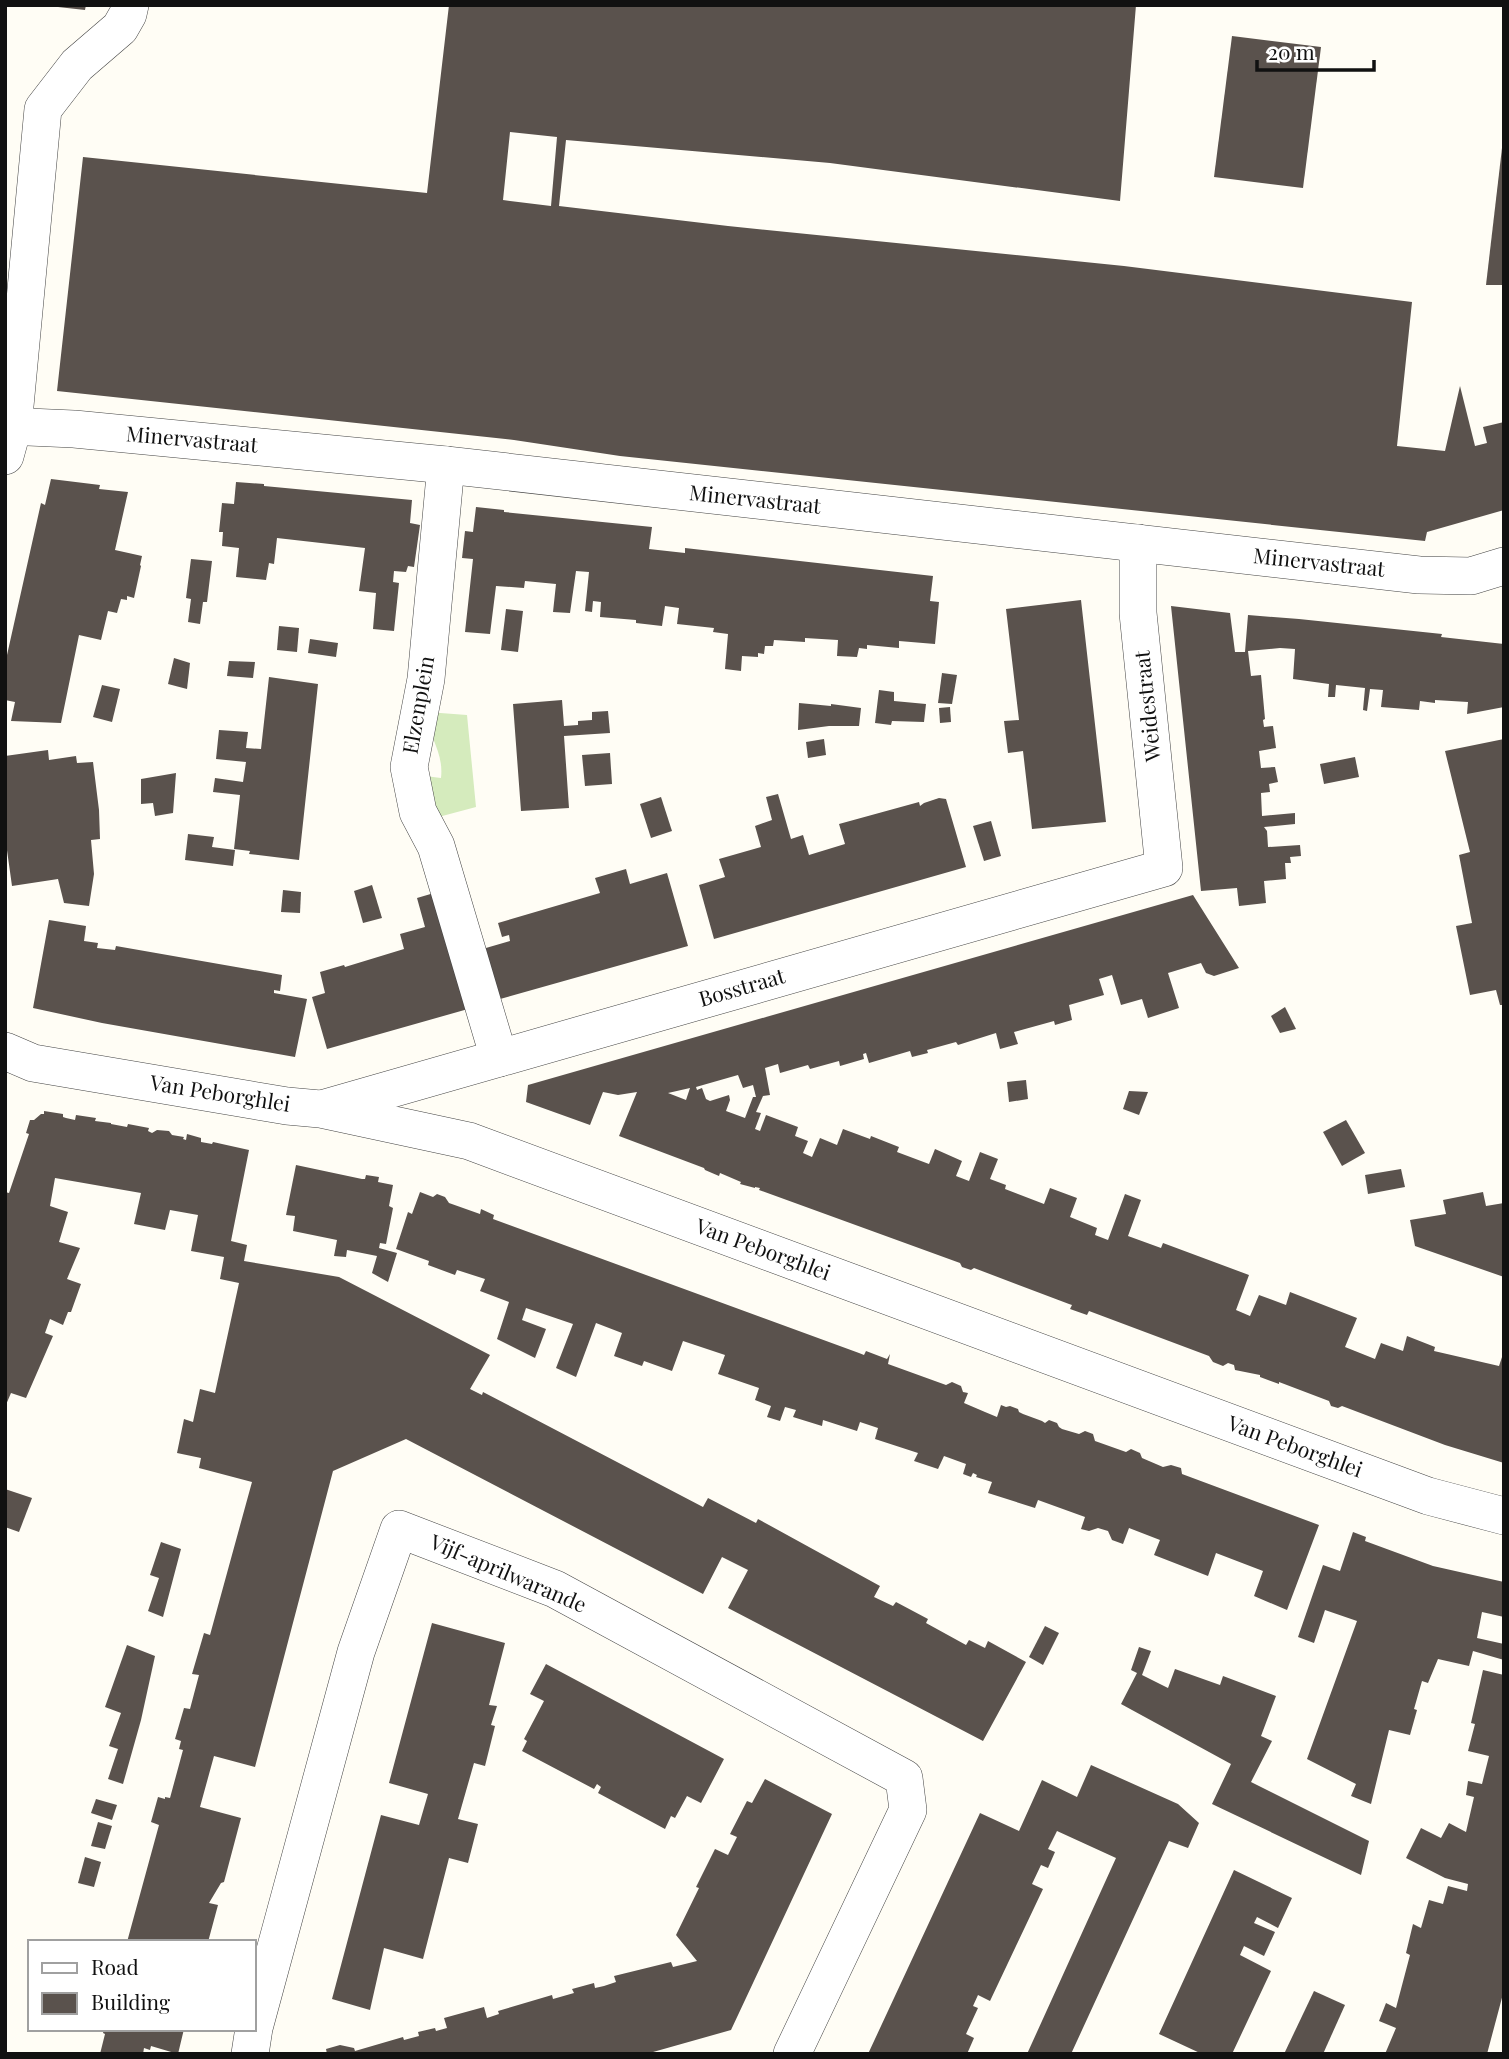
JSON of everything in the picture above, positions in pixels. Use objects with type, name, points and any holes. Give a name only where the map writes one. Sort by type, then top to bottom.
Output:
[{"type":"street","points":[[8,436],[43,109],[77,65],[120,28],[130,5]]},
{"type":"street","name":"Minervastraat","points":[[8,436],[74,429],[446,465],[1419,575],[1472,576],[1504,566]]},
{"type":"street","name":"Elzenplein","points":[[446,465],[426,679],[409,767],[418,812],[436,846],[499,1058]]},
{"type":"street","name":"Weidestraat","points":[[1138,543],[1138,613],[1164,868]]},
{"type":"street","name":"Bosstraat","points":[[320,1110],[1164,868]]},
{"type":"street","name":"Van Peborghlei","points":[[5,1051],[33,1063],[320,1110],[469,1141],[1428,1496],[1504,1516]]},
{"type":"street","name":"Vijf-aprilwarande","points":[[256,2021],[356,1652],[398,1529],[555,1589],[904,1778],[908,1810],[792,2054]]},
{"type":"street","name":"Vijf-aprilwarande","points":[[250,2054],[254,2031]]},
{"type":"green space","points":[[427,712],[467,715],[476,807],[431,819],[417,775],[441,778],[440,760]]},
{"type":"building","points":[[86,5],[85,10],[58,7]]},
{"type":"building","points":[[449,5],[1136,5],[1120,201],[830,163],[566,140],[559,206],[1124,266],[1412,302],[1397,446],[1445,451],[1460,386],[1475,446],[1487,443],[1483,427],[1504,422],[1504,510],[1427,532],[1425,541],[620,456],[514,440],[57,391],[83,157],[427,193]],"holes":[[[510,132],[557,137],[551,206],[503,200]]]},
{"type":"building","points":[[1232,36],[1321,47],[1303,188],[1214,177]]},
{"type":"building","points":[[1502,148],[1504,285],[1486,285]]},
{"type":"building","points":[[51,479],[100,485],[99,489],[128,492],[115,550],[142,556],[141,566],[134,598],[127,596],[127,600],[121,599],[117,613],[108,611],[101,640],[79,635],[61,723],[11,721],[15,702],[5,700],[5,664],[41,503],[45,505]]},
{"type":"building","points":[[236,482],[412,500],[410,523],[420,525],[414,567],[408,566],[406,572],[394,571],[393,582],[399,583],[394,631],[373,629],[376,593],[359,591],[365,548],[277,538],[274,564],[269,563],[266,580],[236,577],[239,548],[222,546],[223,532],[219,532],[222,503],[234,504]]},
{"type":"building","points":[[476,507],[652,527],[649,549],[685,553],[685,548],[933,576],[930,601],[939,602],[935,644],[899,641],[899,648],[867,645],[867,649],[859,648],[857,657],[837,656],[838,640],[774,640],[773,646],[765,646],[764,654],[758,653],[758,657],[742,656],[741,671],[725,669],[728,634],[713,632],[714,628],[677,624],[679,608],[665,606],[662,626],[636,623],[636,620],[600,617],[601,602],[593,601],[592,612],[585,611],[589,572],[576,571],[570,613],[553,612],[556,584],[525,581],[524,588],[496,586],[490,634],[465,632],[473,559],[462,558],[465,531],[473,532]]},
{"type":"building","points":[[191,559],[212,561],[207,602],[203,602],[200,624],[188,622],[191,599],[186,598]]},
{"type":"building","points":[[1081,600],[1106,822],[1032,829],[1023,751],[1008,753],[1004,721],[1019,720],[1006,609]]},
{"type":"building","points":[[1171,606],[1230,613],[1235,652],[1245,652],[1248,615],[1442,634],[1441,637],[1504,644],[1504,707],[1467,714],[1468,702],[1435,700],[1435,703],[1420,701],[1419,710],[1381,707],[1383,690],[1370,689],[1367,711],[1363,710],[1365,688],[1336,685],[1335,697],[1328,697],[1329,684],[1293,679],[1295,649],[1248,651],[1251,676],[1261,675],[1264,727],[1273,726],[1276,748],[1259,751],[1261,768],[1275,767],[1278,782],[1269,784],[1270,792],[1261,793],[1262,816],[1295,813],[1295,824],[1264,827],[1267,831],[1268,847],[1300,845],[1301,856],[1290,857],[1291,863],[1285,863],[1286,879],[1264,881],[1266,903],[1239,906],[1237,888],[1201,891]]},
{"type":"building","points":[[506,609],[523,611],[518,652],[501,650]]},
{"type":"building","points":[[279,626],[299,628],[297,652],[277,650]]},
{"type":"building","points":[[310,639],[338,643],[336,657],[308,653]]},
{"type":"building","points":[[174,658],[190,663],[187,689],[168,684]]},
{"type":"building","points":[[229,661],[255,662],[253,678],[227,676]]},
{"type":"building","points":[[942,673],[957,675],[952,704],[938,703]]},
{"type":"building","points":[[269,677],[318,684],[299,860],[249,854],[250,851],[234,849],[240,795],[213,792],[215,778],[243,782],[246,762],[216,759],[219,730],[248,732],[246,748],[261,749]]},
{"type":"building","points":[[102,685],[120,689],[112,722],[93,717]]},
{"type":"building","points":[[879,690],[894,692],[894,701],[926,704],[924,722],[892,721],[891,725],[875,723]]},
{"type":"building","points":[[562,700],[564,726],[592,720],[592,712],[608,711],[610,733],[564,736],[569,808],[521,811],[513,704]]},
{"type":"building","points":[[799,703],[861,708],[859,726],[798,730]]},
{"type":"building","points":[[950,707],[951,722],[940,723],[939,708]]},
{"type":"building","points":[[824,739],[826,755],[808,758],[806,742]]},
{"type":"building","points":[[1504,739],[1504,1005],[1500,1005],[1496,990],[1470,995],[1456,926],[1472,923],[1459,855],[1470,852],[1445,751]]},
{"type":"building","points":[[48,750],[49,760],[76,756],[77,763],[93,762],[100,839],[91,840],[94,874],[89,906],[64,903],[58,879],[12,886],[5,836],[5,756]]},
{"type":"building","points":[[610,753],[612,784],[585,786],[582,755]]},
{"type":"building","points":[[1355,757],[1359,777],[1324,784],[1320,764]]},
{"type":"building","points":[[176,773],[173,813],[155,816],[153,803],[141,804],[141,779]]},
{"type":"building","points":[[778,794],[791,839],[803,835],[809,855],[845,844],[839,824],[919,802],[920,806],[939,798],[946,799],[966,867],[714,939],[699,885],[725,877],[719,859],[761,847],[755,826],[772,820],[766,797]]},
{"type":"building","points":[[661,797],[672,831],[651,838],[640,804]]},
{"type":"building","points":[[991,821],[1001,856],[984,861],[973,826]]},
{"type":"building","points":[[188,834],[214,837],[212,847],[235,850],[233,866],[185,860]]},
{"type":"building","points":[[626,869],[630,884],[667,873],[688,946],[493,1001],[479,950],[510,941],[509,935],[502,937],[498,923],[600,893],[595,878]]},
{"type":"building","points":[[372,885],[382,918],[363,923],[354,891]]},
{"type":"building","points":[[283,890],[301,892],[300,913],[281,912]]},
{"type":"building","points":[[434,893],[468,1009],[327,1049],[312,997],[325,993],[320,972],[404,949],[400,934],[425,927],[417,898]]},
{"type":"building","points":[[1193,895],[1239,968],[1214,976],[1206,973],[1201,963],[1168,973],[1179,1008],[1148,1018],[1142,999],[1121,1005],[1112,975],[1099,979],[1104,995],[1069,1005],[1072,1020],[1055,1025],[1054,1021],[1014,1032],[1018,1044],[1000,1049],[996,1033],[958,1045],[956,1042],[927,1050],[928,1053],[912,1057],[910,1051],[869,1063],[866,1053],[863,1054],[864,1059],[840,1066],[839,1061],[810,1069],[808,1065],[780,1073],[778,1064],[765,1068],[770,1095],[763,1096],[756,1112],[761,1113],[755,1129],[760,1131],[766,1115],[798,1127],[795,1136],[808,1141],[803,1153],[812,1157],[820,1138],[837,1145],[843,1129],[899,1147],[897,1152],[929,1164],[935,1149],[962,1161],[956,1176],[969,1181],[980,1152],[998,1159],[990,1179],[1006,1185],[1005,1189],[1044,1204],[1050,1188],[1077,1198],[1070,1217],[1097,1228],[1095,1235],[1108,1240],[1125,1194],[1141,1200],[1128,1236],[1161,1248],[1163,1243],[1249,1275],[1236,1310],[1250,1316],[1259,1295],[1286,1305],[1290,1292],[1357,1318],[1345,1347],[1375,1359],[1381,1343],[1403,1351],[1407,1336],[1435,1347],[1434,1351],[1499,1366],[1504,1351],[1504,1463],[1445,1445],[1342,1406],[1331,1406],[1329,1401],[1279,1382],[1235,1370],[1234,1365],[1228,1363],[1223,1366],[1213,1362],[1209,1356],[1089,1311],[1087,1315],[1070,1309],[1072,1305],[974,1268],[971,1270],[962,1267],[960,1263],[759,1190],[760,1188],[740,1184],[741,1182],[720,1173],[719,1176],[619,1136],[637,1092],[618,1095],[603,1092],[590,1125],[526,1102],[528,1085]],"holes":[[[738,1075],[743,1088],[753,1085],[756,1097],[753,1097],[745,1118],[726,1111],[729,1095],[710,1101],[706,1099],[702,1088],[697,1090],[696,1087]],[[690,1088],[686,1100],[668,1093]]]},
{"type":"building","points":[[49,920],[86,926],[84,941],[98,943],[97,948],[115,950],[116,946],[282,975],[280,991],[274,990],[274,993],[307,999],[295,1057],[33,1008]]},
{"type":"building","points":[[1285,1007],[1296,1029],[1280,1033],[1271,1016]]},
{"type":"building","points":[[1026,1080],[1028,1099],[1009,1102],[1007,1082]]},
{"type":"building","points":[[1129,1091],[1148,1092],[1139,1115],[1123,1109]]},
{"type":"building","points":[[44,1111],[63,1114],[63,1117],[75,1120],[76,1115],[96,1118],[95,1121],[149,1128],[148,1131],[152,1133],[157,1130],[169,1131],[172,1135],[184,1137],[186,1140],[187,1134],[201,1138],[201,1142],[249,1150],[231,1241],[247,1245],[244,1261],[339,1277],[490,1355],[470,1389],[482,1395],[483,1392],[703,1507],[708,1498],[756,1523],[758,1519],[880,1586],[874,1597],[893,1606],[896,1602],[928,1619],[926,1623],[966,1645],[969,1640],[985,1648],[988,1641],[1026,1662],[983,1741],[728,1608],[748,1570],[722,1557],[703,1594],[406,1439],[333,1471],[255,1767],[214,1756],[200,1807],[241,1818],[224,1882],[209,1903],[218,1905],[209,1940],[128,1940],[159,1825],[151,1822],[158,1797],[170,1798],[183,1750],[179,1749],[181,1741],[175,1739],[184,1708],[190,1709],[199,1675],[192,1674],[204,1633],[210,1635],[252,1482],[199,1468],[201,1458],[177,1453],[184,1419],[193,1422],[200,1389],[215,1393],[239,1283],[220,1279],[224,1257],[191,1251],[198,1215],[170,1210],[165,1230],[134,1224],[141,1193],[55,1178],[50,1206],[68,1212],[59,1242],[80,1248],[67,1279],[81,1284],[63,1325],[50,1319],[45,1333],[53,1336],[26,1398],[11,1393],[5,1407],[5,1192],[9,1193],[29,1134],[26,1133],[30,1120],[44,1114]]},
{"type":"building","points":[[1346,1120],[1365,1153],[1342,1166],[1323,1132]]},
{"type":"building","points":[[296,1165],[362,1179],[365,1179],[366,1175],[379,1177],[378,1182],[393,1185],[389,1206],[393,1208],[386,1244],[380,1243],[379,1248],[397,1253],[388,1282],[372,1273],[377,1256],[347,1250],[346,1257],[334,1256],[337,1240],[293,1231],[295,1216],[286,1215]]},
{"type":"building","points":[[1401,1169],[1405,1187],[1368,1194],[1365,1175]]},
{"type":"building","points":[[420,1192],[433,1197],[437,1194],[445,1197],[449,1203],[480,1214],[481,1209],[494,1215],[493,1219],[864,1355],[866,1351],[887,1359],[890,1354],[888,1364],[946,1385],[952,1382],[961,1386],[963,1392],[968,1393],[964,1403],[997,1417],[1001,1405],[1010,1406],[1045,1423],[1049,1420],[1057,1423],[1062,1429],[1079,1434],[1085,1431],[1093,1434],[1095,1441],[1126,1452],[1131,1449],[1140,1453],[1142,1458],[1163,1467],[1171,1465],[1181,1468],[1182,1474],[1319,1525],[1287,1610],[1254,1596],[1263,1571],[1216,1553],[1208,1576],[1154,1555],[1160,1540],[1129,1528],[1123,1544],[1112,1540],[1108,1531],[1098,1528],[1089,1531],[1081,1529],[1085,1517],[1038,1500],[1035,1508],[988,1493],[992,1482],[976,1477],[973,1473],[971,1477],[963,1474],[966,1464],[944,1456],[938,1469],[914,1461],[918,1453],[875,1439],[878,1428],[860,1422],[857,1431],[823,1420],[822,1426],[793,1417],[796,1410],[785,1407],[780,1421],[767,1417],[771,1406],[755,1400],[759,1388],[718,1374],[725,1355],[683,1341],[672,1371],[644,1361],[642,1366],[614,1356],[622,1333],[596,1323],[576,1377],[556,1368],[573,1324],[526,1308],[522,1320],[546,1329],[535,1358],[497,1339],[509,1302],[480,1291],[485,1279],[457,1270],[455,1275],[428,1265],[429,1261],[396,1249],[408,1212],[412,1214]]},
{"type":"building","points":[[1483,1192],[1486,1206],[1504,1203],[1504,1277],[1415,1246],[1410,1220],[1446,1214],[1443,1200]]},
{"type":"building","points":[[5,1489],[32,1498],[19,1532],[5,1527]]},
{"type":"building","points":[[1353,1532],[1366,1537],[1365,1541],[1433,1566],[1504,1582],[1504,1617],[1482,1612],[1477,1638],[1504,1644],[1504,1660],[1473,1651],[1469,1666],[1438,1659],[1428,1683],[1422,1681],[1410,1735],[1389,1730],[1371,1804],[1351,1796],[1356,1784],[1307,1759],[1357,1621],[1325,1610],[1314,1643],[1298,1637],[1323,1565],[1340,1571]]},
{"type":"building","points":[[161,1542],[181,1549],[163,1617],[148,1611],[159,1578],[150,1575]]},
{"type":"building","points":[[432,1623],[505,1643],[489,1705],[497,1706],[491,1725],[495,1726],[485,1766],[474,1763],[458,1819],[478,1824],[468,1863],[449,1858],[423,1959],[384,1948],[370,2010],[332,1999],[381,1815],[419,1825],[428,1794],[389,1783]]},
{"type":"building","points":[[1045,1626],[1059,1633],[1043,1665],[1029,1657]]},
{"type":"building","points":[[127,1645],[155,1656],[123,1784],[108,1779],[118,1749],[109,1746],[121,1713],[105,1707]]},
{"type":"building","points":[[1139,1647],[1151,1651],[1142,1675],[1168,1688],[1175,1669],[1220,1685],[1223,1676],[1276,1696],[1261,1736],[1272,1741],[1251,1782],[1369,1841],[1361,1875],[1212,1804],[1231,1764],[1121,1704],[1137,1673],[1131,1670]]},
{"type":"building","points":[[546,1664],[724,1759],[701,1803],[687,1796],[675,1818],[671,1816],[665,1829],[598,1793],[601,1787],[597,1784],[594,1789],[522,1751],[527,1741],[524,1739],[544,1701],[530,1694]]},
{"type":"building","points":[[1483,1670],[1504,1675],[1504,1990],[1487,2054],[1385,2054],[1396,2028],[1379,2021],[1386,2003],[1396,2008],[1410,1955],[1406,1953],[1413,1924],[1421,1928],[1429,1900],[1443,1904],[1448,1886],[1467,1891],[1468,1884],[1445,1878],[1406,1858],[1421,1828],[1441,1838],[1449,1823],[1466,1832],[1474,1797],[1466,1795],[1468,1781],[1482,1784],[1489,1756],[1468,1751],[1475,1724],[1471,1723]]},
{"type":"building","points":[[1091,1765],[1178,1804],[1199,1823],[1188,1848],[1169,1841],[1071,2054],[1027,2054],[1116,1858],[1057,1831],[1048,1849],[1055,1852],[1048,1868],[1041,1865],[1032,1884],[1043,1889],[990,2001],[978,1995],[973,2006],[978,2008],[966,2034],[974,2038],[967,2054],[868,2054],[980,1813],[1019,1831],[1042,1780],[1077,1797]]},
{"type":"building","points":[[765,1779],[832,1814],[731,2030],[646,2054],[327,2054],[326,2049],[340,2045],[354,2048],[355,2051],[403,2037],[404,2040],[419,2036],[418,2032],[447,2028],[444,2018],[484,2007],[487,2018],[499,2014],[498,2011],[552,1995],[553,1999],[574,1993],[572,1989],[594,1983],[595,1988],[604,1986],[616,1982],[614,1976],[671,1962],[673,1967],[697,1961],[676,1935],[715,1849],[728,1855],[737,1837],[730,1834],[747,1801],[752,1803]]},
{"type":"building","points":[[96,1799],[117,1805],[112,1820],[91,1813]]},
{"type":"building","points":[[98,1822],[112,1826],[105,1849],[91,1846]]},
{"type":"building","points":[[85,1857],[101,1862],[94,1887],[78,1883]]},
{"type":"building","points":[[1234,1870],[1292,1898],[1278,1928],[1257,1917],[1254,1923],[1275,1932],[1264,1956],[1244,1946],[1240,1955],[1271,1971],[1232,2054],[1202,2054],[1159,2034]]},
{"type":"building","points":[[1314,1991],[1345,2005],[1323,2054],[1284,2054]]},
{"type":"building","points":[[184,2031],[178,2054],[151,2046],[150,2050],[144,2048],[143,2054],[100,2054],[105,2034],[103,2033]]}]
